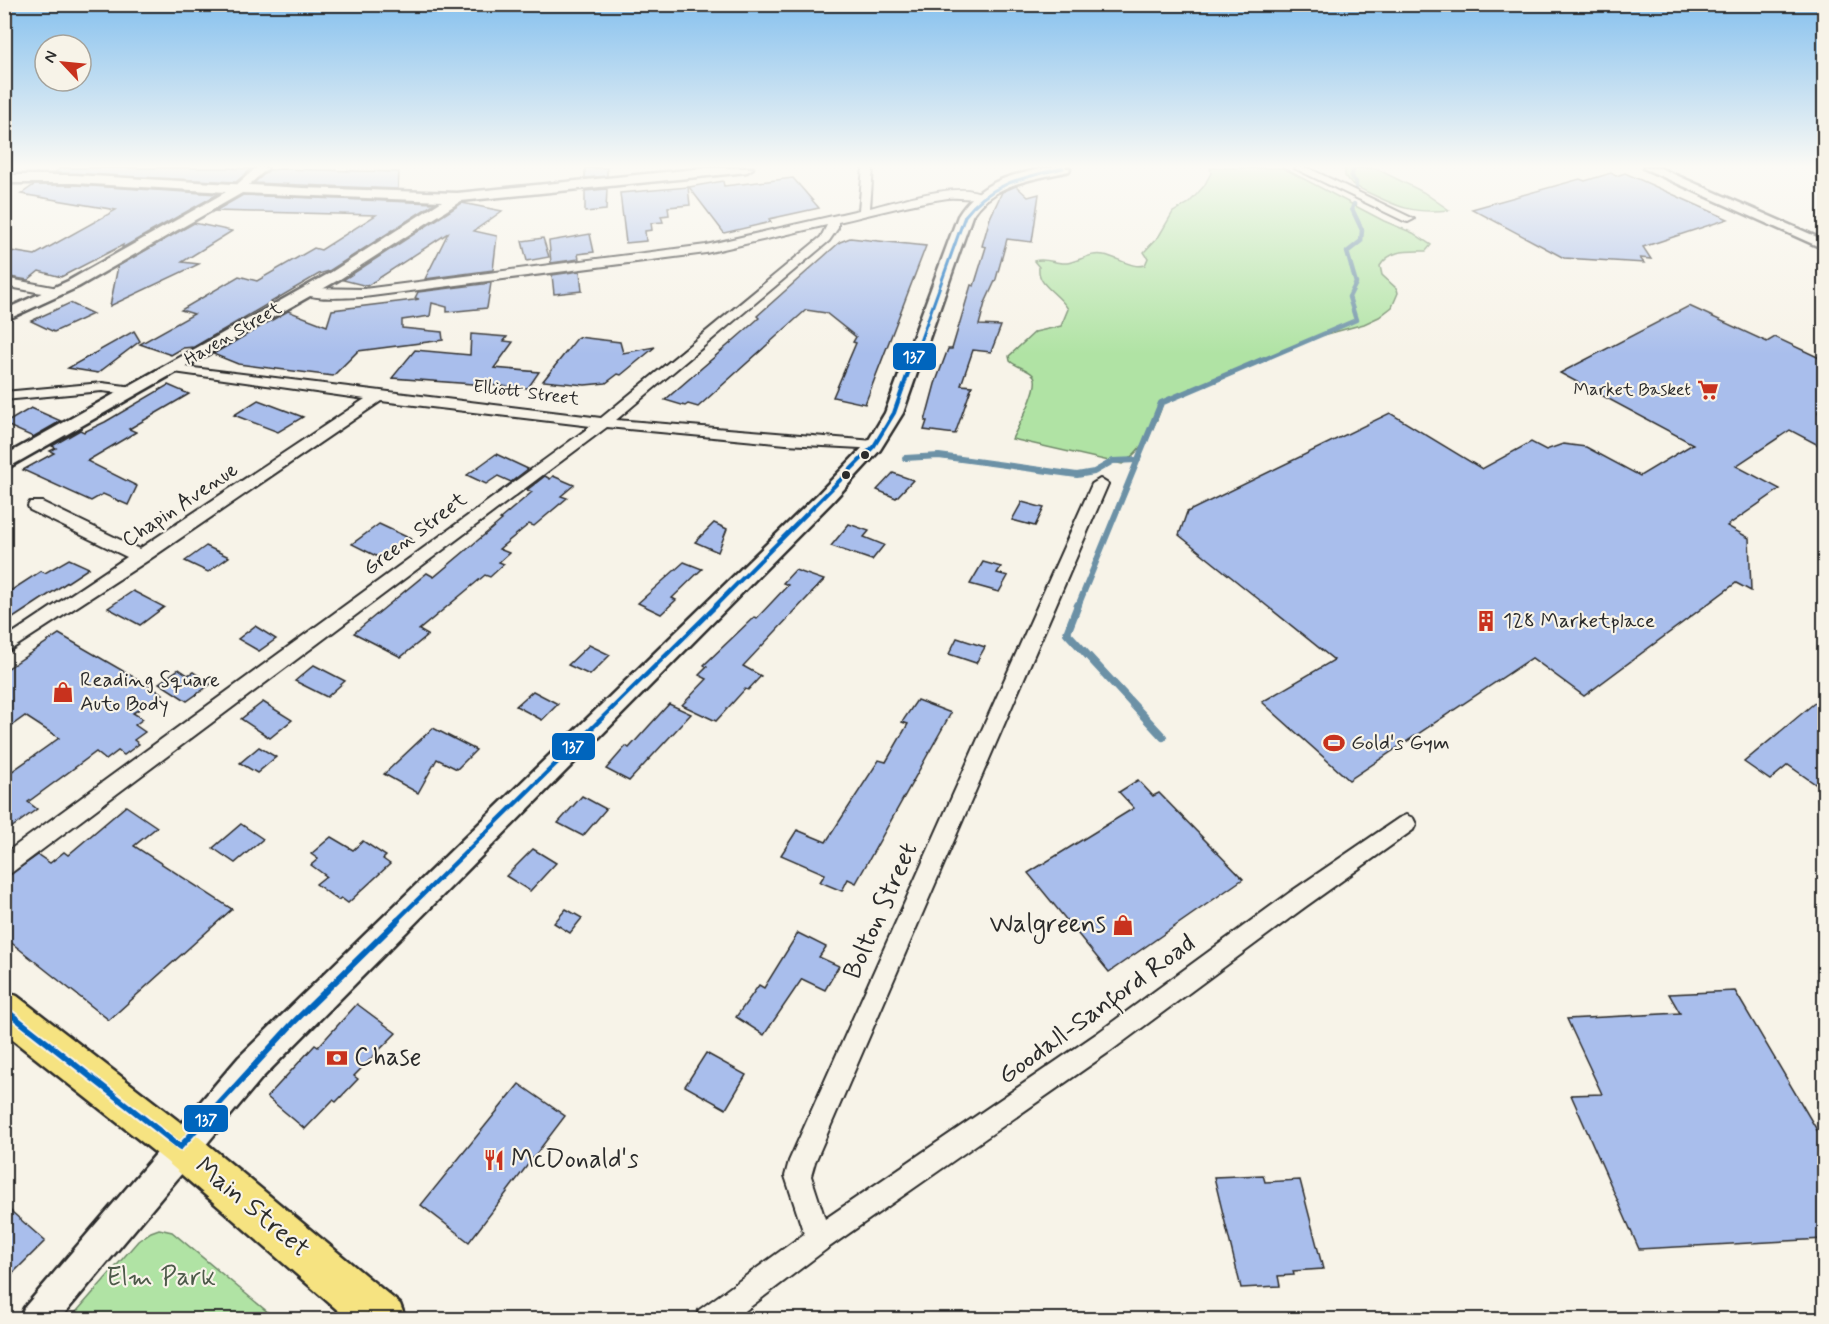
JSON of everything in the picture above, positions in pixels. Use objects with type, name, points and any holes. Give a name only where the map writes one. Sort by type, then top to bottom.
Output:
[{"type":"main road","name":"Main Street","points":[[4,1009],[180,1147],[384,1320]]},
{"type":"street","points":[[4,316],[58,292],[170,230]]},
{"type":"street","name":"Haven Street","points":[[4,464],[307,292],[407,230]]},
{"type":"street","points":[[307,292],[364,293],[689,251],[784,230]]},
{"type":"street","name":"Green Street","points":[[4,866],[605,422],[825,238],[831,230]]},
{"type":"street","points":[[36,1320],[180,1147],[293,1023],[825,498],[873,446],[900,401],[960,230]]},
{"type":"street","points":[[1789,230],[1824,245]]},
{"type":"street","points":[[4,282],[58,292]]},
{"type":"street","name":"Elliott Street","points":[[174,368],[380,396],[605,422],[873,446]]},
{"type":"street","points":[[4,396],[102,387],[134,391]]},
{"type":"street","name":"Chapin Avenue","points":[[4,648],[380,396]]},
{"type":"street","name":"Bolton Street","points":[[819,1239],[798,1176],[802,1161],[1100,484]]},
{"type":"street","points":[[36,506],[141,557]]},
{"type":"street","name":"Goodall-Sanford Road","points":[[819,1239],[1104,1042],[1297,900],[1406,824]]},
{"type":"street","points":[[709,1320],[819,1239]]},
{"type":"green space","points":[[1163,230],[1405,230],[1431,245],[1426,251],[1406,251],[1389,256],[1384,260],[1380,266],[1382,275],[1397,289],[1398,293],[1392,307],[1379,317],[1364,324],[1320,336],[1163,402],[1148,437],[1122,464],[1012,439],[1031,398],[1035,381],[1032,374],[1010,361],[1009,356],[1035,332],[1061,326],[1068,309],[1041,279],[1039,267],[1034,261],[1067,263],[1099,254],[1130,264],[1145,265],[1148,258],[1144,252]]},
{"type":"green space","name":"Elm Park","points":[[159,1229],[172,1232],[270,1314],[215,1320],[70,1319],[138,1241]]},
{"type":"building","points":[[80,230],[154,230],[61,277],[39,271],[28,280],[4,276],[4,250],[35,255]]},
{"type":"building","points":[[182,230],[232,231],[182,262],[199,264],[110,306],[118,266]]},
{"type":"building","points":[[353,230],[393,230],[329,271],[319,274],[194,347],[183,348],[171,355],[140,344],[194,314],[181,310],[239,276],[257,281],[314,248],[321,250]]},
{"type":"building","points":[[421,230],[476,230],[474,231],[497,236],[493,270],[425,279],[448,233],[367,286],[343,280]]},
{"type":"building","points":[[624,230],[652,230],[645,231],[646,241],[626,243]]},
{"type":"building","points":[[722,230],[738,230],[724,233]]},
{"type":"building","points":[[987,230],[1034,230],[1032,242],[1007,239],[996,279],[985,303],[979,325],[1001,326],[991,352],[973,350],[961,385],[972,386],[955,434],[924,430],[935,384],[948,349],[952,349],[971,285],[974,286],[986,247],[982,246]]},
{"type":"building","points":[[1511,230],[1695,230],[1643,247],[1651,259],[1640,258],[1644,263],[1564,258]]},
{"type":"building","points":[[590,234],[594,252],[578,254],[579,259],[551,263],[549,241]]},
{"type":"building","points":[[543,238],[549,257],[527,261],[522,241]]},
{"type":"building","points":[[850,238],[926,246],[865,404],[833,397],[856,343],[853,342],[856,337],[826,313],[806,310],[698,407],[665,400],[759,318],[757,316],[840,242]]},
{"type":"building","points":[[580,271],[582,291],[554,294],[552,275]]},
{"type":"building","points":[[491,283],[487,308],[447,312],[447,307],[432,303],[430,316],[402,320],[402,328],[442,332],[443,340],[358,351],[333,376],[238,364],[213,354],[288,311],[327,326],[332,310],[414,300],[419,299],[415,298],[418,292]]},
{"type":"building","points":[[70,303],[93,314],[54,332],[31,321]]},
{"type":"building","name":"128 Marketplace","points":[[1689,306],[1767,342],[1775,337],[1824,360],[1824,407],[1818,412],[1824,424],[1824,448],[1790,430],[1736,466],[1780,489],[1727,526],[1749,538],[1751,591],[1736,583],[1584,696],[1532,658],[1349,780],[1262,702],[1334,660],[1179,535],[1187,512],[1390,413],[1482,469],[1531,442],[1546,450],[1563,444],[1586,447],[1640,476],[1693,444],[1560,373]]},
{"type":"building","points":[[134,331],[140,341],[98,373],[68,368]]},
{"type":"building","points":[[471,334],[507,337],[504,341],[513,342],[494,368],[539,372],[528,388],[392,378],[415,350],[470,355]]},
{"type":"building","points":[[578,337],[620,342],[623,353],[655,347],[621,375],[618,374],[606,383],[585,385],[543,381]]},
{"type":"building","points":[[168,385],[189,394],[129,429],[136,432],[87,461],[137,486],[128,505],[103,494],[91,501],[23,470],[54,453],[50,451],[56,448],[52,446],[80,430],[84,432],[105,422]]},
{"type":"building","points":[[258,400],[303,417],[278,432],[234,415]]},
{"type":"building","points":[[31,408],[61,421],[33,437],[4,424]]},
{"type":"building","points":[[496,454],[528,469],[511,482],[498,476],[486,484],[467,475]]},
{"type":"building","points":[[893,473],[913,480],[896,498],[877,490]]},
{"type":"building","points":[[545,476],[550,479],[553,476],[574,485],[561,496],[567,498],[534,526],[529,524],[499,549],[509,553],[499,562],[504,564],[490,577],[485,575],[419,630],[428,635],[401,657],[354,633],[427,573],[434,577],[502,520],[500,519],[532,492],[527,490]]},
{"type":"building","points":[[1022,502],[1044,508],[1035,526],[1012,520]]},
{"type":"building","points":[[714,523],[727,529],[718,552],[695,542]]},
{"type":"building","points":[[379,524],[411,539],[384,560],[352,544]]},
{"type":"building","points":[[849,524],[869,531],[864,537],[884,545],[872,560],[831,546]]},
{"type":"building","points":[[206,546],[229,557],[208,572],[185,561]]},
{"type":"building","points":[[69,559],[89,568],[4,624],[4,595],[41,571],[45,573]]},
{"type":"building","points":[[684,562],[702,569],[672,598],[676,600],[661,614],[638,603]]},
{"type":"building","points":[[983,562],[1001,567],[997,573],[1008,576],[999,592],[970,584]]},
{"type":"building","points":[[795,570],[824,580],[743,666],[761,676],[748,690],[745,689],[716,721],[682,705],[707,679],[699,675],[707,667],[704,665],[754,617],[757,618],[788,585],[783,583]]},
{"type":"building","points":[[133,591],[164,607],[140,625],[108,608]]},
{"type":"building","points":[[255,626],[276,639],[259,651],[238,639]]},
{"type":"building","points":[[59,634],[163,694],[133,713],[143,719],[135,725],[145,732],[134,740],[139,744],[124,755],[118,751],[106,760],[96,752],[28,802],[37,809],[4,833],[4,777],[59,738],[25,716],[4,731],[4,671]]},
{"type":"building","points":[[957,638],[985,647],[976,663],[949,654]]},
{"type":"building","points":[[589,645],[610,655],[590,675],[568,665]]},
{"type":"building","points":[[314,665],[345,681],[327,697],[295,681]]},
{"type":"building","points":[[179,669],[188,675],[193,672],[211,684],[187,701],[159,683]]},
{"type":"building","points":[[533,691],[558,704],[542,720],[516,706]]},
{"type":"building","points":[[1824,695],[1824,790],[1788,765],[1770,780],[1744,762]]},
{"type":"building","points":[[917,700],[951,713],[856,883],[848,879],[842,891],[820,882],[825,874],[781,855],[797,830],[826,842],[879,760],[886,762],[908,724],[902,722]]},
{"type":"building","points":[[263,702],[292,720],[270,738],[241,719]]},
{"type":"building","points":[[669,704],[691,714],[629,781],[606,769],[626,746],[629,748]]},
{"type":"building","points":[[433,728],[476,750],[457,769],[437,759],[418,793],[384,774]]},
{"type":"building","points":[[259,747],[276,757],[257,773],[240,763]]},
{"type":"building","name":"Walgreens","points":[[1138,780],[1153,796],[1159,793],[1243,879],[1109,972],[1028,873],[1134,808],[1119,792]]},
{"type":"building","points":[[582,796],[606,809],[583,836],[558,823]]},
{"type":"building","points":[[126,806],[157,827],[134,846],[232,909],[109,1020],[4,937],[4,879],[38,855],[50,863],[64,852],[68,855]]},
{"type":"building","points":[[241,824],[263,839],[235,863],[213,848]]},
{"type":"building","points":[[331,837],[353,850],[363,841],[386,856],[383,859],[390,864],[348,903],[341,898],[338,900],[316,884],[326,876],[311,865],[318,859],[311,854]]},
{"type":"building","points":[[533,849],[556,863],[530,891],[506,876]]},
{"type":"building","points":[[566,909],[582,918],[570,933],[554,923]]},
{"type":"building","points":[[798,933],[826,947],[819,957],[839,966],[825,990],[802,979],[764,1035],[736,1017],[759,985],[764,988]]},
{"type":"building","points":[[1735,991],[1824,1142],[1824,1239],[1639,1249],[1571,1095],[1602,1094],[1567,1019],[1680,1013],[1669,994]]},
{"type":"building","name":"Chase","points":[[357,1004],[396,1033],[354,1076],[358,1079],[336,1102],[333,1100],[305,1129],[267,1097],[315,1045],[318,1047]]},
{"type":"building","points":[[706,1053],[746,1075],[726,1109],[685,1086]]},
{"type":"building","name":"McDonald's","points":[[519,1084],[565,1116],[469,1242],[421,1205]]},
{"type":"building","points":[[1263,1175],[1265,1182],[1300,1180],[1323,1269],[1293,1271],[1294,1275],[1278,1276],[1280,1286],[1241,1288],[1214,1177]]},
{"type":"building","points":[[4,1205],[45,1241],[4,1282]]},
{"type":"waterway","points":[[1260,361],[1356,320],[1349,297],[1356,283],[1347,252],[1361,241],[1362,230]]},
{"type":"waterway","points":[[1138,460],[1161,403],[1264,359]]},
{"type":"waterway","points":[[905,458],[939,456],[1077,475],[1094,472],[1113,461],[1138,460]]},
{"type":"waterway","points":[[1078,606],[1138,460]]},
{"type":"waterway","points":[[1078,605],[1067,633],[1163,737]]},
{"type":"transit line","name":"137","points":[[4,1009],[180,1147],[293,1023],[825,498],[874,446],[894,413],[960,230]]},
{"type":"place","name":"Market Basket","points":[[1708,390]]},
{"type":"place","name":"128 Marketplace","points":[[1486,621]]},
{"type":"place","name":"Reading Square Auto Body","points":[[63,692]]},
{"type":"place","name":"Gold's Gym","points":[[1334,743]]},
{"type":"place","name":"Walgreens","points":[[1123,925]]},
{"type":"place","name":"Chase","points":[[337,1058]]},
{"type":"place","name":"McDonald's","points":[[494,1160]]}]
